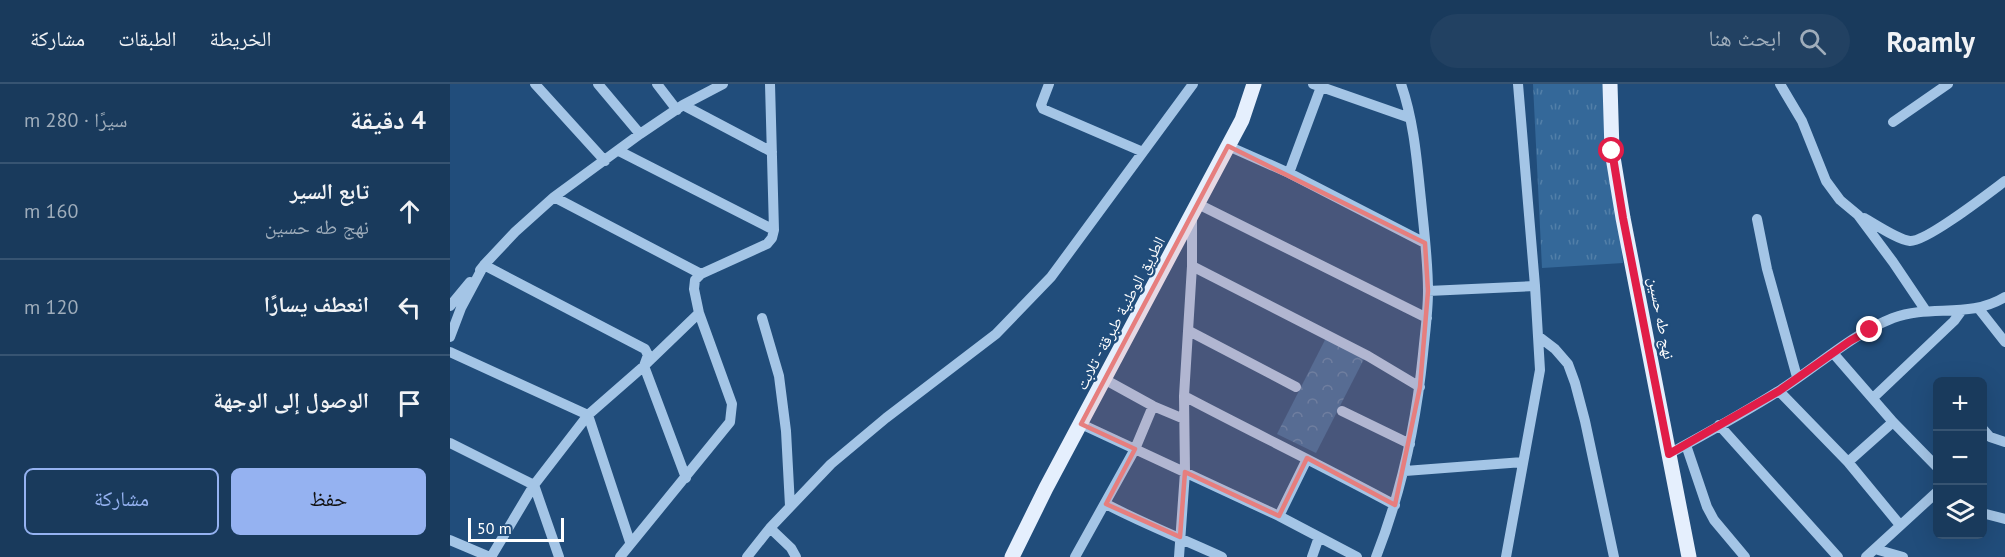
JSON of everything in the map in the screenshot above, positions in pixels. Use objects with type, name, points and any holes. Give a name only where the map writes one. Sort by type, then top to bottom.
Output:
[{"type":"main road","name":"الطريق الوطنية طبرقة - تلابت","points":[[1012,557],[1242,120],[1254,84]]},
{"type":"main road","name":"نهج طه حسين","points":[[1610,84],[1612,151],[1623,218],[1689,557]]},
{"type":"street","points":[[536,84],[605,161]]},
{"type":"street","points":[[598,84],[640,134]]},
{"type":"street","points":[[657,84],[680,108],[772,152]]},
{"type":"street","points":[[620,557],[730,422],[732,404],[699,313],[694,289],[695,280],[701,274],[767,244],[772,238],[774,230],[770,84]]},
{"type":"street","points":[[1049,84],[1041,105],[1043,109],[1143,152]]},
{"type":"street","points":[[747,557],[790,506],[831,465],[886,418],[996,334],[1051,277],[1193,84]]},
{"type":"street","points":[[1376,557],[1405,471],[1420,387],[1428,291],[1425,243],[1410,118],[1401,84]]},
{"type":"street","points":[[1506,557],[1540,370],[1518,84]]},
{"type":"street","points":[[1780,84],[1802,121],[1826,181],[1840,200],[1858,215],[1904,239],[1917,240],[2005,181]]},
{"type":"street","points":[[1893,123],[1947,84]]},
{"type":"street","points":[[450,306],[515,232],[554,197],[640,134],[716,86]]},
{"type":"street","points":[[1289,173],[1317,86],[1410,118]]},
{"type":"street","points":[[1228,146],[1289,173],[1425,243]]},
{"type":"street","points":[[619,151],[774,230]]},
{"type":"street","points":[[554,197],[701,274]]},
{"type":"street","points":[[1179,557],[1185,472],[1184,396],[1195,209],[1426,318]]},
{"type":"street","points":[[1858,215],[1926,310]]},
{"type":"street","points":[[1757,219],[1767,269],[1797,377]]},
{"type":"street","points":[[450,337],[461,308],[484,265]]},
{"type":"street","points":[[484,265],[645,349],[648,355],[644,366],[686,478]]},
{"type":"street","points":[[1192,266],[1368,356],[1420,387]]},
{"type":"street","points":[[1428,291],[1535,286]]},
{"type":"street","points":[[1669,454],[1779,391],[1833,353],[1894,318],[1926,310],[1979,309],[2005,297]]},
{"type":"street","points":[[1979,309],[2005,342]]},
{"type":"street","points":[[1873,398],[1954,321],[1962,310]]},
{"type":"street","points":[[450,540],[491,557],[534,484],[588,415],[644,366],[699,313]]},
{"type":"street","points":[[762,318],[779,376],[786,431],[790,506]]},
{"type":"street","points":[[1189,331],[1296,387]]},
{"type":"street","points":[[1538,336],[1555,349],[1568,364],[1572,373],[1585,421],[1614,557]]},
{"type":"street","points":[[450,352],[588,415],[630,542]]},
{"type":"street","points":[[1833,353],[1893,422],[1933,463]]},
{"type":"street","points":[[1104,379],[1153,406],[1184,419]]},
{"type":"street","points":[[1779,391],[1848,462],[1900,525]]},
{"type":"street","points":[[1184,396],[1395,505]]},
{"type":"street","points":[[1078,556],[1135,449],[1153,406]]},
{"type":"street","points":[[1342,411],[1410,444]]},
{"type":"street","points":[[1848,462],[1893,422]]},
{"type":"street","points":[[1081,424],[1279,516],[1357,557]]},
{"type":"street","points":[[1719,425],[1838,557]]},
{"type":"street","points":[[1987,437],[2005,442]]},
{"type":"street","points":[[450,443],[534,484],[560,557]]},
{"type":"street","points":[[1686,445],[1707,507],[1714,520],[1745,557]]},
{"type":"street","points":[[1279,516],[1307,459]]},
{"type":"street","points":[[1405,471],[1523,462]]},
{"type":"street","points":[[1866,557],[1900,525],[1933,500]]},
{"type":"street","points":[[1106,504],[1145,524],[1180,537],[1222,557]]},
{"type":"street","points":[[1987,514],[2005,519]]},
{"type":"street","points":[[770,528],[791,548],[796,557]]},
{"type":"street","points":[[1312,557],[1319,537]]},
{"type":"street","points":[[1875,549],[1903,557]]},
{"type":"highlighted area","points":[[1228,146],[1425,243],[1428,291],[1420,387],[1395,505],[1307,458],[1279,516],[1185,472],[1180,537],[1106,504],[1135,449],[1081,424]]},
{"type":"green space","points":[[1533,84],[1607,84],[1608,137],[1623,263],[1542,268]]},
{"type":"green space","points":[[1327,336],[1366,355],[1316,453],[1277,434]]},
{"type":"route","points":[[1612,151],[1669,454],[1779,391],[1850,341],[1870,330]]}]
